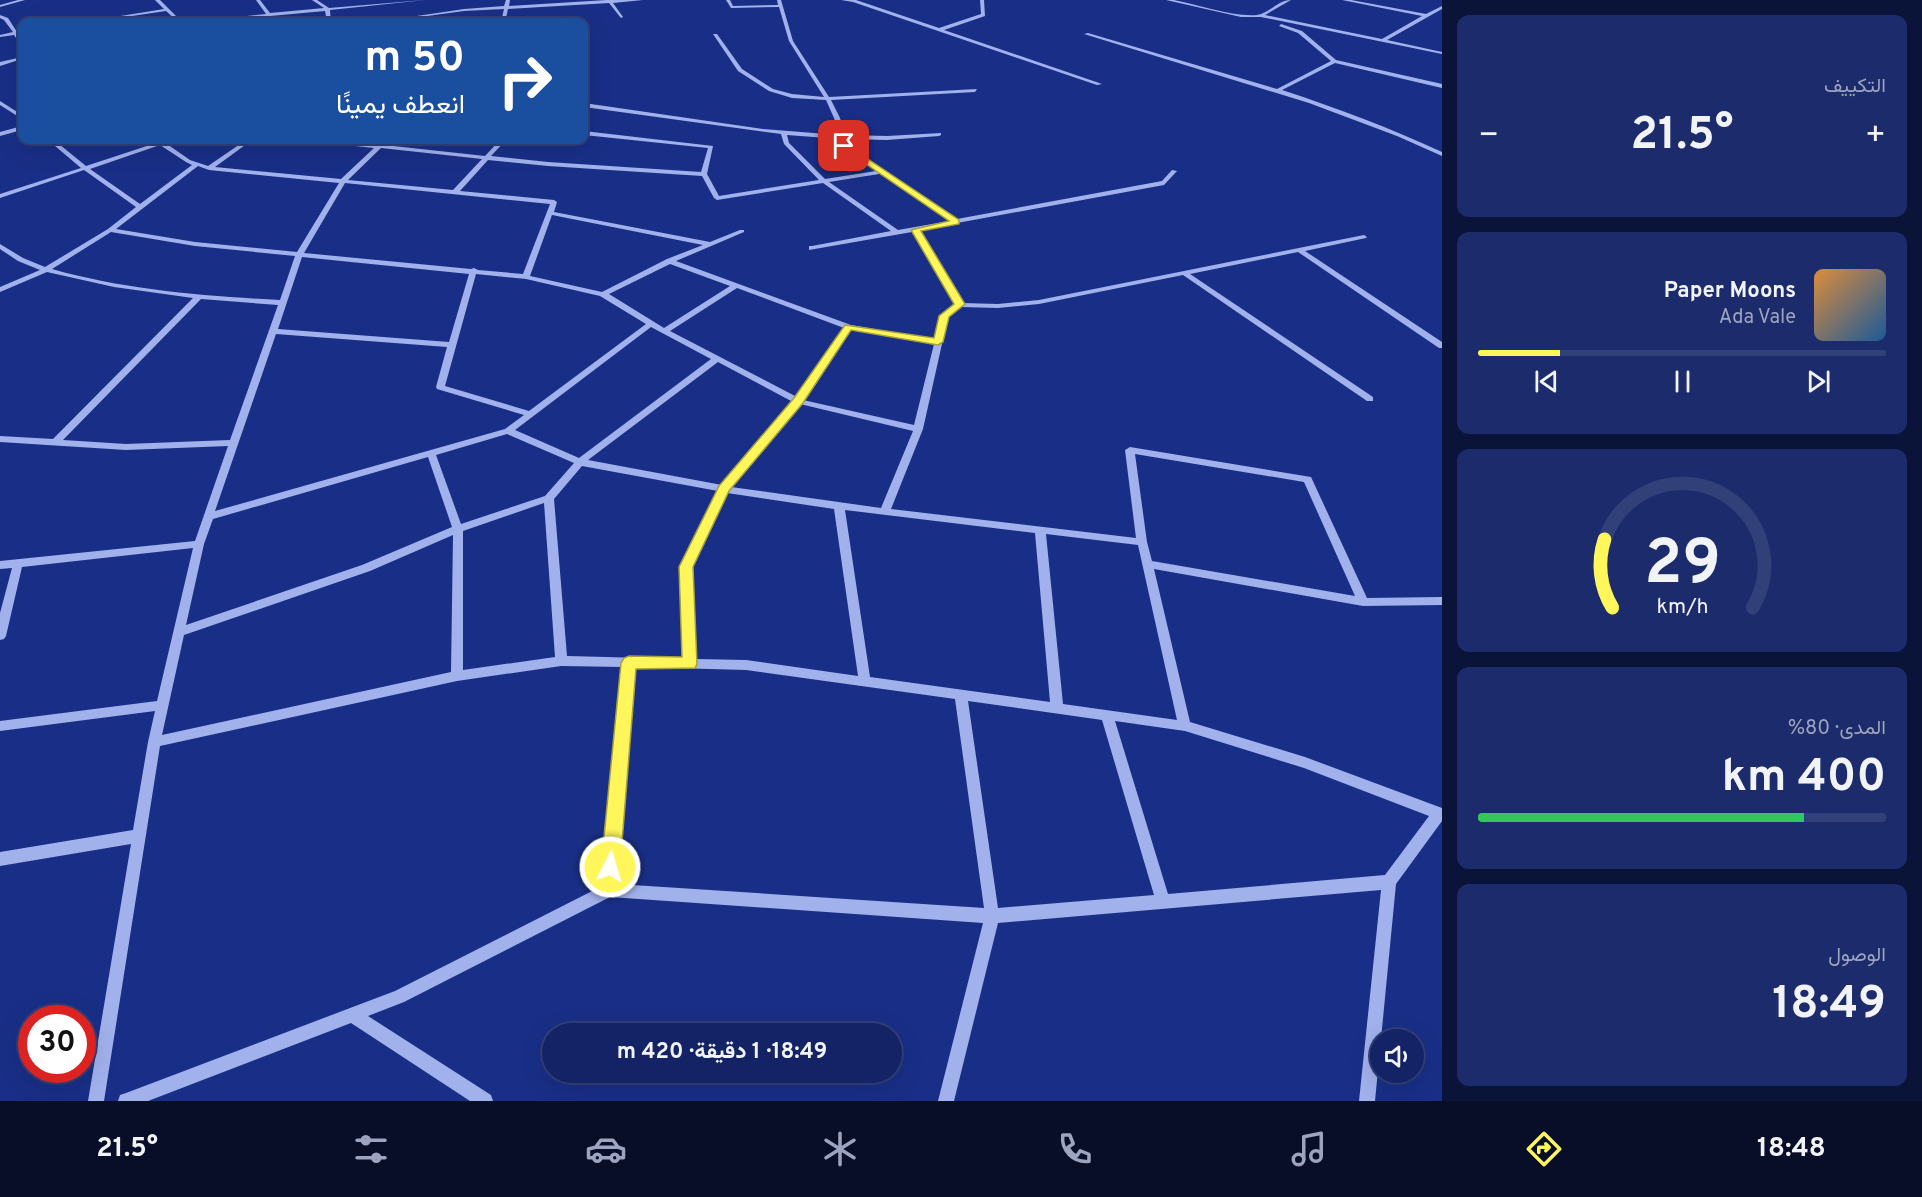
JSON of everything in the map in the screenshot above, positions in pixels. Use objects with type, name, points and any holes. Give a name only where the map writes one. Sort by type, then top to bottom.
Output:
[{"type":"street","points":[[0,6],[23,0]]},
{"type":"street","points":[[156,0],[175,18]]},
{"type":"street","points":[[258,0],[268,14]]},
{"type":"street","points":[[315,0],[327,8],[328,18]]},
{"type":"street","points":[[231,18],[423,0]]},
{"type":"street","points":[[505,18],[508,0]]},
{"type":"street","points":[[407,18],[464,10],[641,0]]},
{"type":"street","points":[[728,0],[731,8],[780,3],[790,39],[829,99],[843,136],[844,146],[956,222]]},
{"type":"street","points":[[843,0],[855,1],[1099,84]]},
{"type":"street","points":[[939,30],[983,15],[982,0]]},
{"type":"street","points":[[1168,0],[1241,16],[1261,16],[1442,53]]},
{"type":"street","points":[[1261,16],[1289,0]]},
{"type":"street","points":[[1344,0],[1429,15],[1442,15]]},
{"type":"street","points":[[609,1],[621,17]]},
{"type":"street","points":[[1384,40],[1442,7]]},
{"type":"street","points":[[125,18],[166,10]]},
{"type":"street","points":[[0,16],[18,32]]},
{"type":"street","points":[[1261,16],[1300,32],[1334,61],[1442,86]]},
{"type":"street","points":[[0,36],[18,33]]},
{"type":"street","points":[[1086,34],[1279,90],[1411,139],[1442,154]]},
{"type":"street","points":[[715,35],[740,70],[771,90],[792,96],[829,99],[975,90]]},
{"type":"street","points":[[0,64],[18,59]]},
{"type":"street","points":[[1279,90],[1334,61]]},
{"type":"street","points":[[0,103],[18,114]]},
{"type":"street","points":[[588,106],[784,132],[871,138],[939,134]]},
{"type":"street","points":[[0,112],[18,107]]},
{"type":"street","points":[[0,134],[18,129]]},
{"type":"street","points":[[784,132],[786,143],[824,181],[896,232]]},
{"type":"street","points":[[588,133],[711,147],[704,174],[717,198],[879,171]]},
{"type":"street","points":[[56,144],[140,207]]},
{"type":"street","points":[[0,196],[151,144]]},
{"type":"street","points":[[163,144],[188,161],[209,168],[554,202],[526,277]]},
{"type":"street","points":[[209,168],[243,144]]},
{"type":"street","points":[[96,1101],[154,742],[199,544],[300,253],[344,180],[381,144]]},
{"type":"street","points":[[397,144],[548,164],[704,174]]},
{"type":"street","points":[[454,193],[498,144]]},
{"type":"street","points":[[0,290],[45,270],[110,230],[197,164]]},
{"type":"street","points":[[812,248],[1164,183],[1174,171]]},
{"type":"street","points":[[551,213],[710,244]]},
{"type":"street","points":[[110,230],[195,244],[474,270],[526,277],[603,294],[651,324],[798,401],[918,429]]},
{"type":"street","points":[[915,230],[960,304]]},
{"type":"street","points":[[603,294],[670,261],[742,231]]},
{"type":"street","points":[[885,511],[918,429],[944,316],[960,304],[998,306],[1039,302],[1364,237]]},
{"type":"street","points":[[0,246],[8,253],[45,270],[124,288],[198,298],[283,303]]},
{"type":"street","points":[[1299,250],[1442,346]]},
{"type":"street","points":[[670,261],[849,327],[938,342]]},
{"type":"street","points":[[474,270],[440,387],[530,414]]},
{"type":"street","points":[[1184,273],[1370,399]]},
{"type":"street","points":[[664,331],[737,285]]},
{"type":"street","points":[[57,441],[198,298]]},
{"type":"street","points":[[208,517],[508,430],[651,324]]},
{"type":"street","points":[[690,664],[686,567],[724,489],[798,401],[849,327]]},
{"type":"street","points":[[272,331],[452,345]]},
{"type":"street","points":[[179,632],[366,568],[458,529],[549,498],[580,462],[718,358]]},
{"type":"street","points":[[508,430],[580,462],[724,489],[839,506],[1142,542]]},
{"type":"street","points":[[0,439],[126,447],[233,443]]},
{"type":"street","points":[[1185,726],[1142,542],[1130,450],[1308,479],[1363,602]]},
{"type":"street","points":[[431,453],[458,529],[457,675]]},
{"type":"street","points":[[549,498],[561,661]]},
{"type":"street","points":[[839,506],[865,682]]},
{"type":"street","points":[[1040,529],[1057,709]]},
{"type":"street","points":[[0,565],[199,544]]},
{"type":"street","points":[[0,636],[18,563]]},
{"type":"street","points":[[1147,564],[1363,602],[1442,601]]},
{"type":"street","points":[[154,742],[457,675],[561,661],[746,665],[1107,717],[1185,726],[1305,763],[1441,814],[1389,882],[1367,1101]]},
{"type":"street","points":[[609,890],[629,663]]},
{"type":"street","points":[[946,1101],[992,916],[961,695]]},
{"type":"street","points":[[0,726],[163,705]]},
{"type":"street","points":[[1107,717],[1163,901]]},
{"type":"street","points":[[0,859],[138,836]]},
{"type":"street","points":[[126,1101],[399,997],[609,890],[992,916],[1389,882]]},
{"type":"street","points":[[352,1015],[485,1101]]},
{"type":"route","points":[[610,867],[629,663],[690,664],[686,567],[724,489],[798,401],[849,327],[938,342],[944,316],[960,304],[915,230],[956,222],[844,146]]}]
